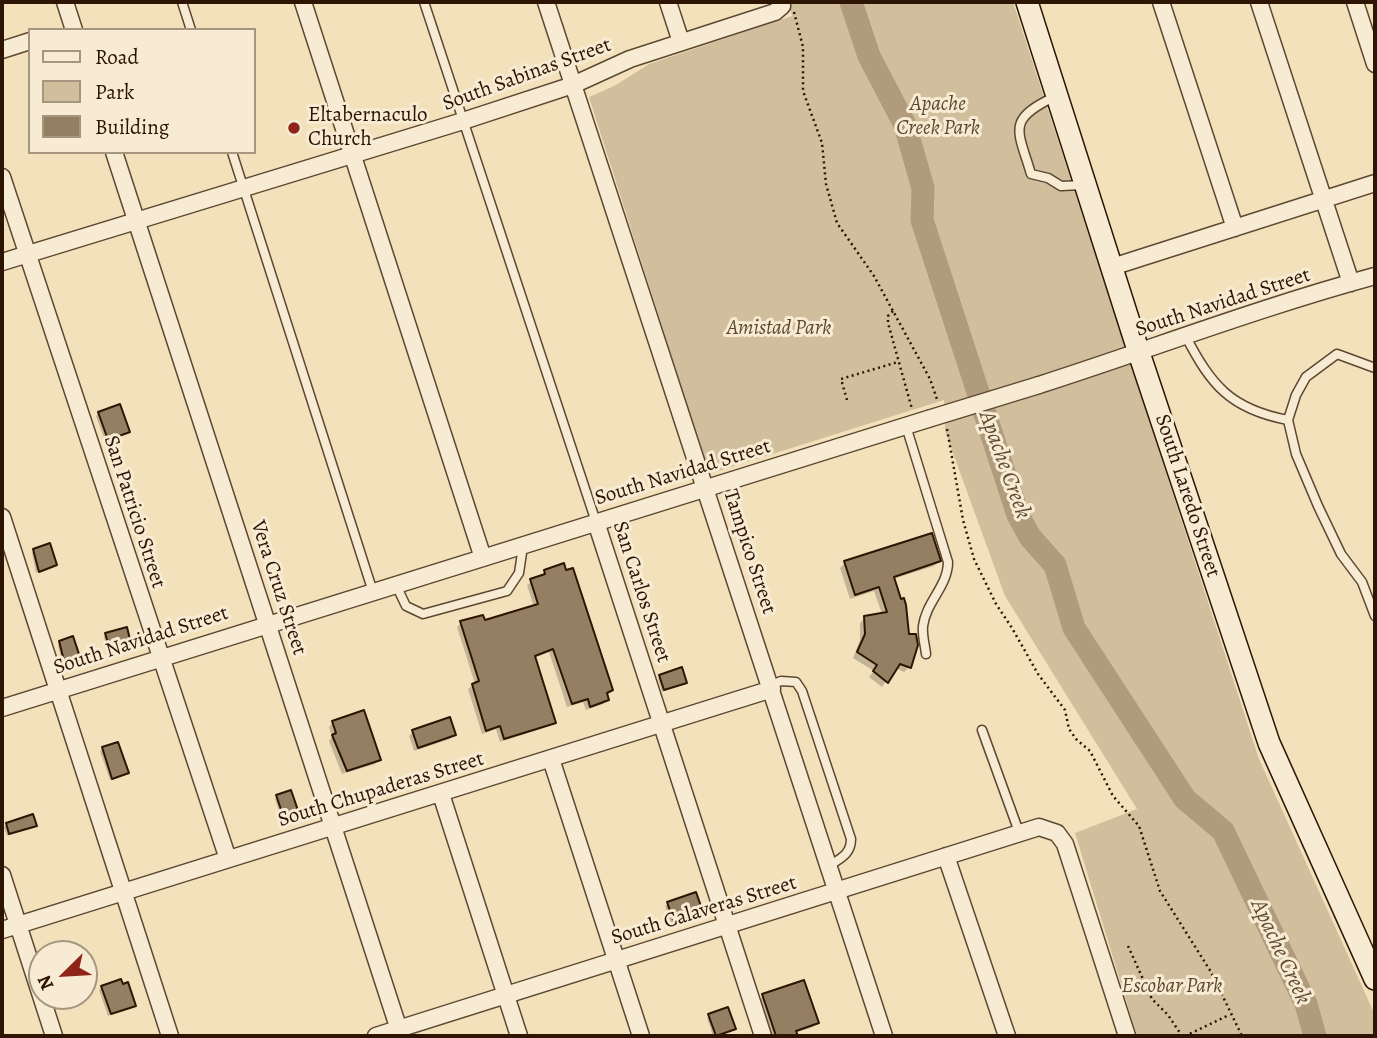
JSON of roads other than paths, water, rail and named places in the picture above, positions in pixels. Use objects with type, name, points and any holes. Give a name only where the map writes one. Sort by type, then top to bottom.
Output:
[{"type":"main road","name":"South Laredo Street","points":[[1027,2],[1139,353],[1269,743],[1375,979]]},
{"type":"street","points":[[65,2],[71,28]]},
{"type":"street","points":[[303,2],[483,558]]},
{"type":"street","name":"Tampico Street","points":[[546,2],[884,1036]]},
{"type":"street","points":[[668,2],[681,42]]},
{"type":"street","points":[[1161,2],[1235,228]]},
{"type":"street","points":[[1259,2],[1351,283]]},
{"type":"street","points":[[1355,2],[1375,64]]},
{"type":"street","name":"South Sabinas Street","points":[[2,262],[353,156],[573,85],[630,59],[775,12],[784,3]]},
{"type":"street","points":[[2,50],[28,42]]},
{"type":"street","name":"Vera Cruz Street","points":[[115,154],[399,1033]]},
{"type":"street","name":"San Patricio Street","points":[[2,177],[228,859]]},
{"type":"street","points":[[1112,267],[1375,183]]},
{"type":"street","name":"South Navidad Street","points":[[2,708],[523,546],[916,419],[1039,385],[1139,353],[1185,335],[1375,276]]},
{"type":"street","points":[[2,517],[170,1036]]},
{"type":"street","name":"San Carlos Street","points":[[596,522],[763,1036]]},
{"type":"street","name":"South Chupaderas Street","points":[[2,930],[662,724],[771,687]]},
{"type":"street","points":[[551,759],[641,1036]]},
{"type":"street","points":[[441,793],[519,1036]]},
{"type":"street","name":"South Calaveras Street","points":[[376,1036],[399,1033],[506,995],[1020,832],[1044,828],[1057,833],[1065,844],[1127,1036]]},
{"type":"street","points":[[946,856],[1007,1036]]},
{"type":"street","points":[[2,875],[54,1036]]},
{"type":"lane","points":[[182,2],[190,28]]},
{"type":"lane","name":"San Carlos Street","points":[[424,2],[596,522]]},
{"type":"lane","points":[[1057,96],[1038,105],[1020,120],[1018,129],[1031,174],[1048,178],[1061,186],[1086,185]]},
{"type":"lane","points":[[233,154],[373,592]]},
{"type":"lane","points":[[1185,335],[1202,368],[1215,385],[1253,411],[1288,420]]},
{"type":"lane","points":[[1375,368],[1338,354],[1331,358],[1306,377],[1296,395],[1288,420],[1296,454],[1318,506],[1341,554],[1362,582],[1375,616]]},
{"type":"lane","points":[[916,419],[948,562],[948,572],[925,620],[923,636],[926,654]]},
{"type":"lane","points":[[396,585],[406,606],[423,614],[507,591],[519,573],[523,546]]},
{"type":"lane","points":[[771,687],[781,681],[796,682],[802,691],[851,839],[851,848],[847,855],[829,866]]},
{"type":"lane","points":[[982,730],[1020,832]]},
{"type":"waterway","name":"Apache Creek","points":[[851,2],[869,56],[905,125],[923,188],[922,220],[1018,515],[1030,537],[1055,565],[1074,628],[1185,799],[1223,831],[1306,1004],[1315,1036]]},
{"type":"place","name":"Eltabernaculo Church","points":[[294,128]]},
{"type":"park label","name":"Apache Creek Park","points":[[938,117]]},
{"type":"park label","name":"Amistad Park","points":[[779,329]]},
{"type":"park label","name":"Escobar Park","points":[[1172,987]]}]
